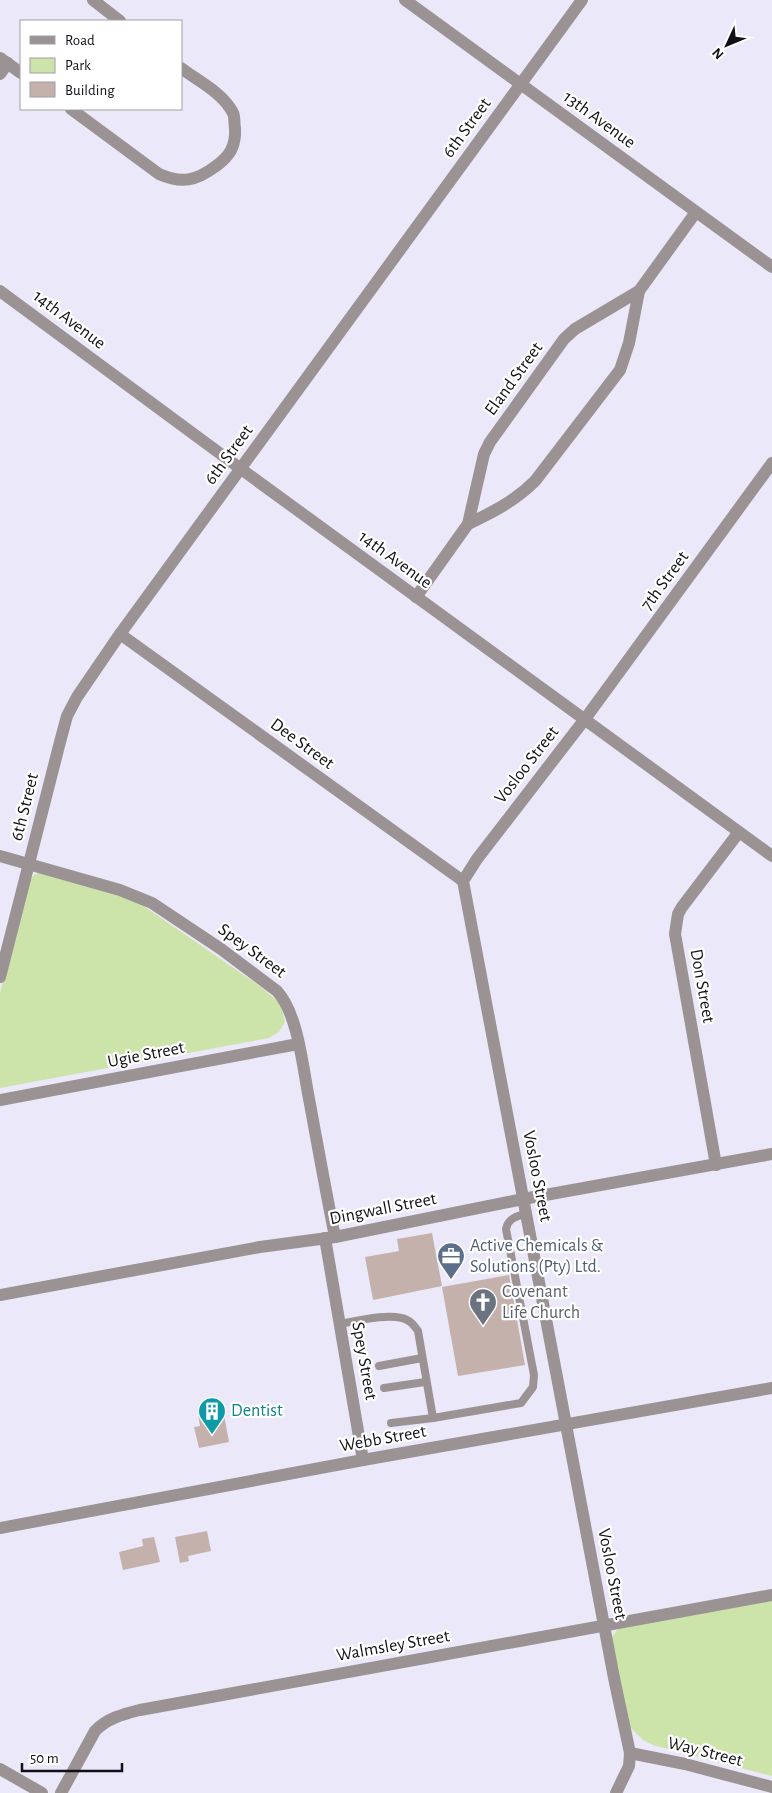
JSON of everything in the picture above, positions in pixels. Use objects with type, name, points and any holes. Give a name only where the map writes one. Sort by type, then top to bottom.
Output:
[{"type":"street","points":[[93,0],[119,20]]},
{"type":"street","name":"13th Avenue","points":[[405,0],[772,267]]},
{"type":"street","name":"6th Street","points":[[0,977],[67,716],[77,697],[120,634],[582,0]]},
{"type":"street","points":[[0,74],[4,61],[20,72]]},
{"type":"street","points":[[72,110],[159,174],[171,179],[191,180],[203,176],[223,161],[233,150],[236,138],[234,115],[225,101],[182,69]]},
{"type":"street","name":"Eland Street","points":[[416,597],[468,524],[486,449],[564,339],[575,329],[639,290],[696,212]]},
{"type":"street","name":"Eland Street","points":[[468,524],[508,504],[535,481],[620,370],[629,343],[639,290]]},
{"type":"street","name":"14th Avenue","points":[[0,291],[772,856]]},
{"type":"street","name":"7th Street","points":[[585,719],[772,463]]},
{"type":"street","name":"Dee Street","points":[[120,634],[463,882]]},
{"type":"street","name":"Vosloo Street","points":[[585,719],[477,859],[463,882],[614,1678],[630,1753],[630,1766],[616,1793]]},
{"type":"street","name":"Don Street","points":[[716,1165],[675,934],[678,914],[682,907],[739,832]]},
{"type":"street","name":"Spey Street","points":[[0,856],[134,895],[152,903],[269,983],[283,997],[290,1011],[298,1044],[330,1237],[340,1324],[363,1460]]},
{"type":"street","name":"Ugie Street","points":[[0,1100],[298,1044]]},
{"type":"street","name":"Dingwall Street","points":[[0,1295],[260,1247],[330,1237],[524,1199],[772,1154]]},
{"type":"street","name":"Webb Street","points":[[0,1528],[363,1460],[772,1388]]},
{"type":"street","name":"Walmsley Street","points":[[61,1793],[95,1731],[103,1724],[120,1716],[140,1710],[772,1595]]},
{"type":"street","name":"Way Street","points":[[630,1753],[685,1764],[772,1786]]},
{"type":"street","points":[[0,1769],[42,1793]]},
{"type":"lane","points":[[391,1423],[521,1403],[534,1387],[534,1375],[506,1229],[507,1224],[511,1220],[526,1214]]},
{"type":"lane","points":[[340,1324],[378,1317],[406,1319],[414,1325],[418,1331],[433,1418]]},
{"type":"lane","points":[[380,1366],[422,1358]]},
{"type":"lane","points":[[384,1388],[426,1382]]},
{"type":"green space","points":[[40,872],[135,900],[261,987],[281,1004],[285,1022],[279,1032],[269,1038],[0,1088],[0,993],[29,881]]},
{"type":"green space","points":[[772,1600],[772,1776],[653,1745],[643,1740],[627,1724],[612,1637],[621,1625]]},
{"type":"building","points":[[432,1233],[442,1286],[373,1300],[365,1257],[399,1251],[397,1239]]},
{"type":"building","name":"Covenant Life Church","points":[[509,1275],[525,1365],[458,1376],[442,1287]]},
{"type":"building","name":"Dentist","points":[[223,1409],[229,1442],[199,1448],[194,1427],[200,1426],[198,1414]]},
{"type":"building","points":[[207,1531],[211,1551],[188,1556],[189,1561],[180,1563],[175,1537]]},
{"type":"building","points":[[154,1537],[160,1562],[123,1570],[119,1552],[143,1546],[142,1539]]},
{"type":"place","name":"Active Chemicals & Solutions (Pty) Ltd.","points":[[451,1280]]},
{"type":"place","name":"Covenant Life Church","points":[[483,1326]]},
{"type":"place","name":"Dentist","points":[[212,1435]]}]
